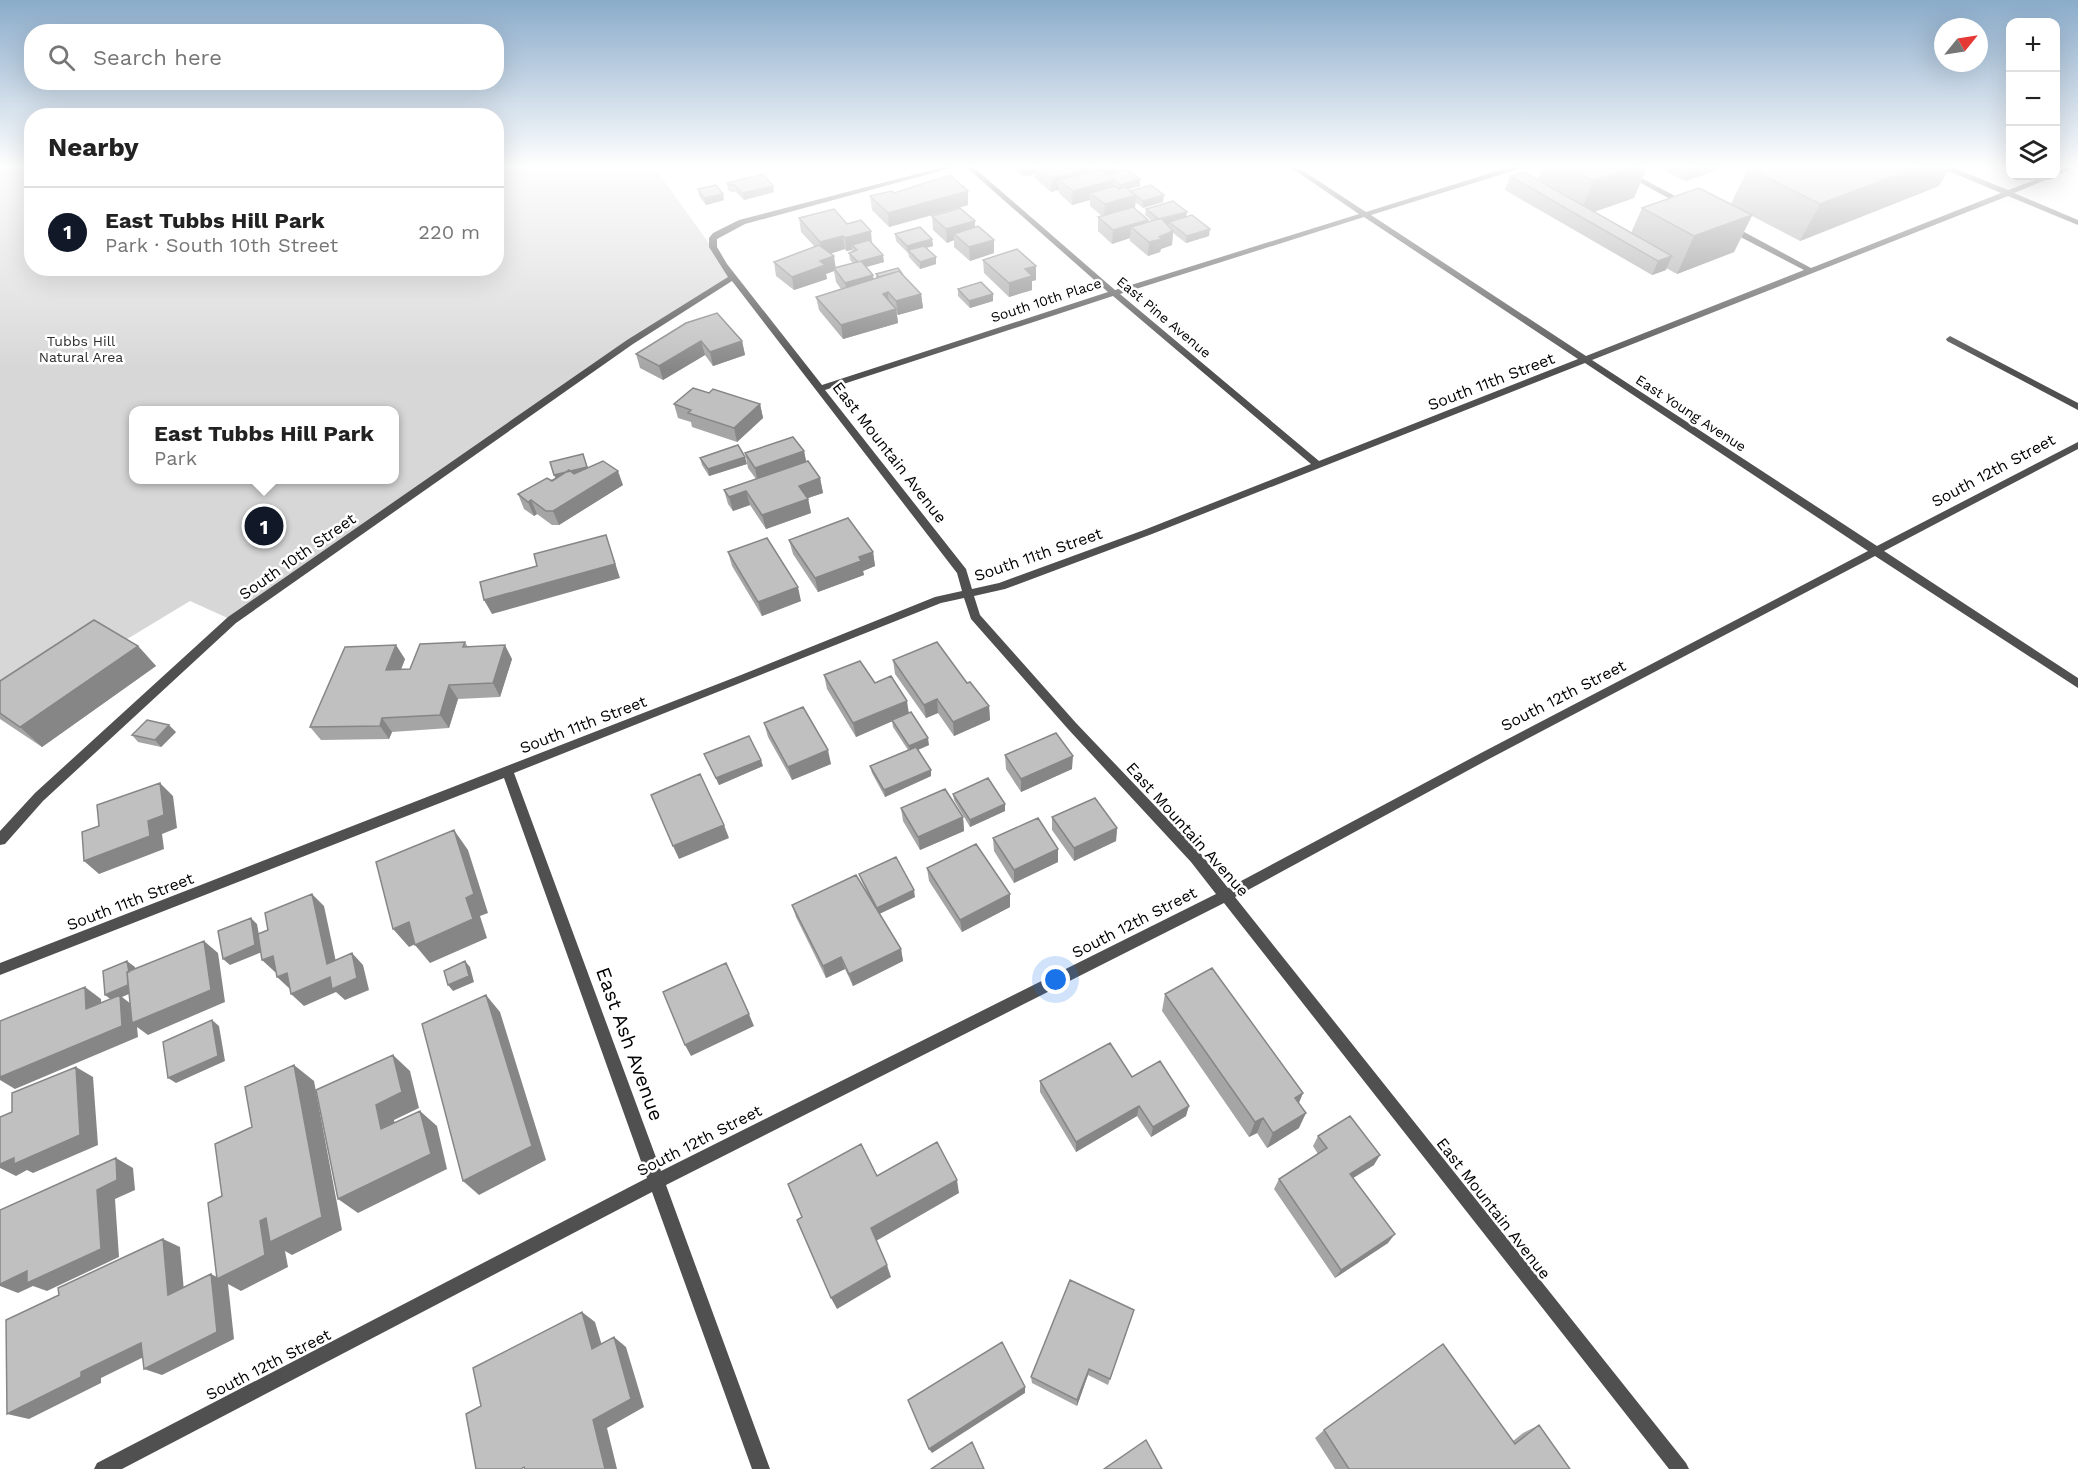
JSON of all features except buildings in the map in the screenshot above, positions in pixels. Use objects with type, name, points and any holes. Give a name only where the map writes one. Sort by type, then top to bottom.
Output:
[{"type":"street","name":"East Mountain Avenue","points":[[719,234],[713,238],[713,247],[733,277],[962,572],[975,616],[1072,726],[1196,858],[1680,1469]]},
{"type":"street","name":"East Pine Avenue","points":[[1046,234],[1318,465]]},
{"type":"street","name":"South 10th Place","points":[[820,389],[1304,234]]},
{"type":"street","name":"East Young Avenue","points":[[1395,234],[2078,684]]},
{"type":"street","points":[[1741,234],[1811,271]]},
{"type":"street","name":"South 11th Street","points":[[0,969],[939,600],[1001,586],[1318,465],[1907,234]]},
{"type":"street","name":"South 10th Street","points":[[0,840],[39,797],[232,620],[630,342],[733,277]]},
{"type":"street","points":[[1950,339],[2078,406]]},
{"type":"street","name":"South 12th Street","points":[[103,1469],[657,1181],[1227,896],[1485,756],[1878,552],[2078,445]]},
{"type":"street","name":"East Ash Avenue","points":[[507,770],[761,1469]]},
{"type":"green space","name":"Tubbs Hill Natural Area","points":[[0,234],[24,234],[24,276],[504,276],[504,234],[702,234],[733,277],[630,342],[232,620],[190,601],[0,716]]},
{"type":"place","name":"East Tubbs Hill Park","points":[[264,526]]}]
